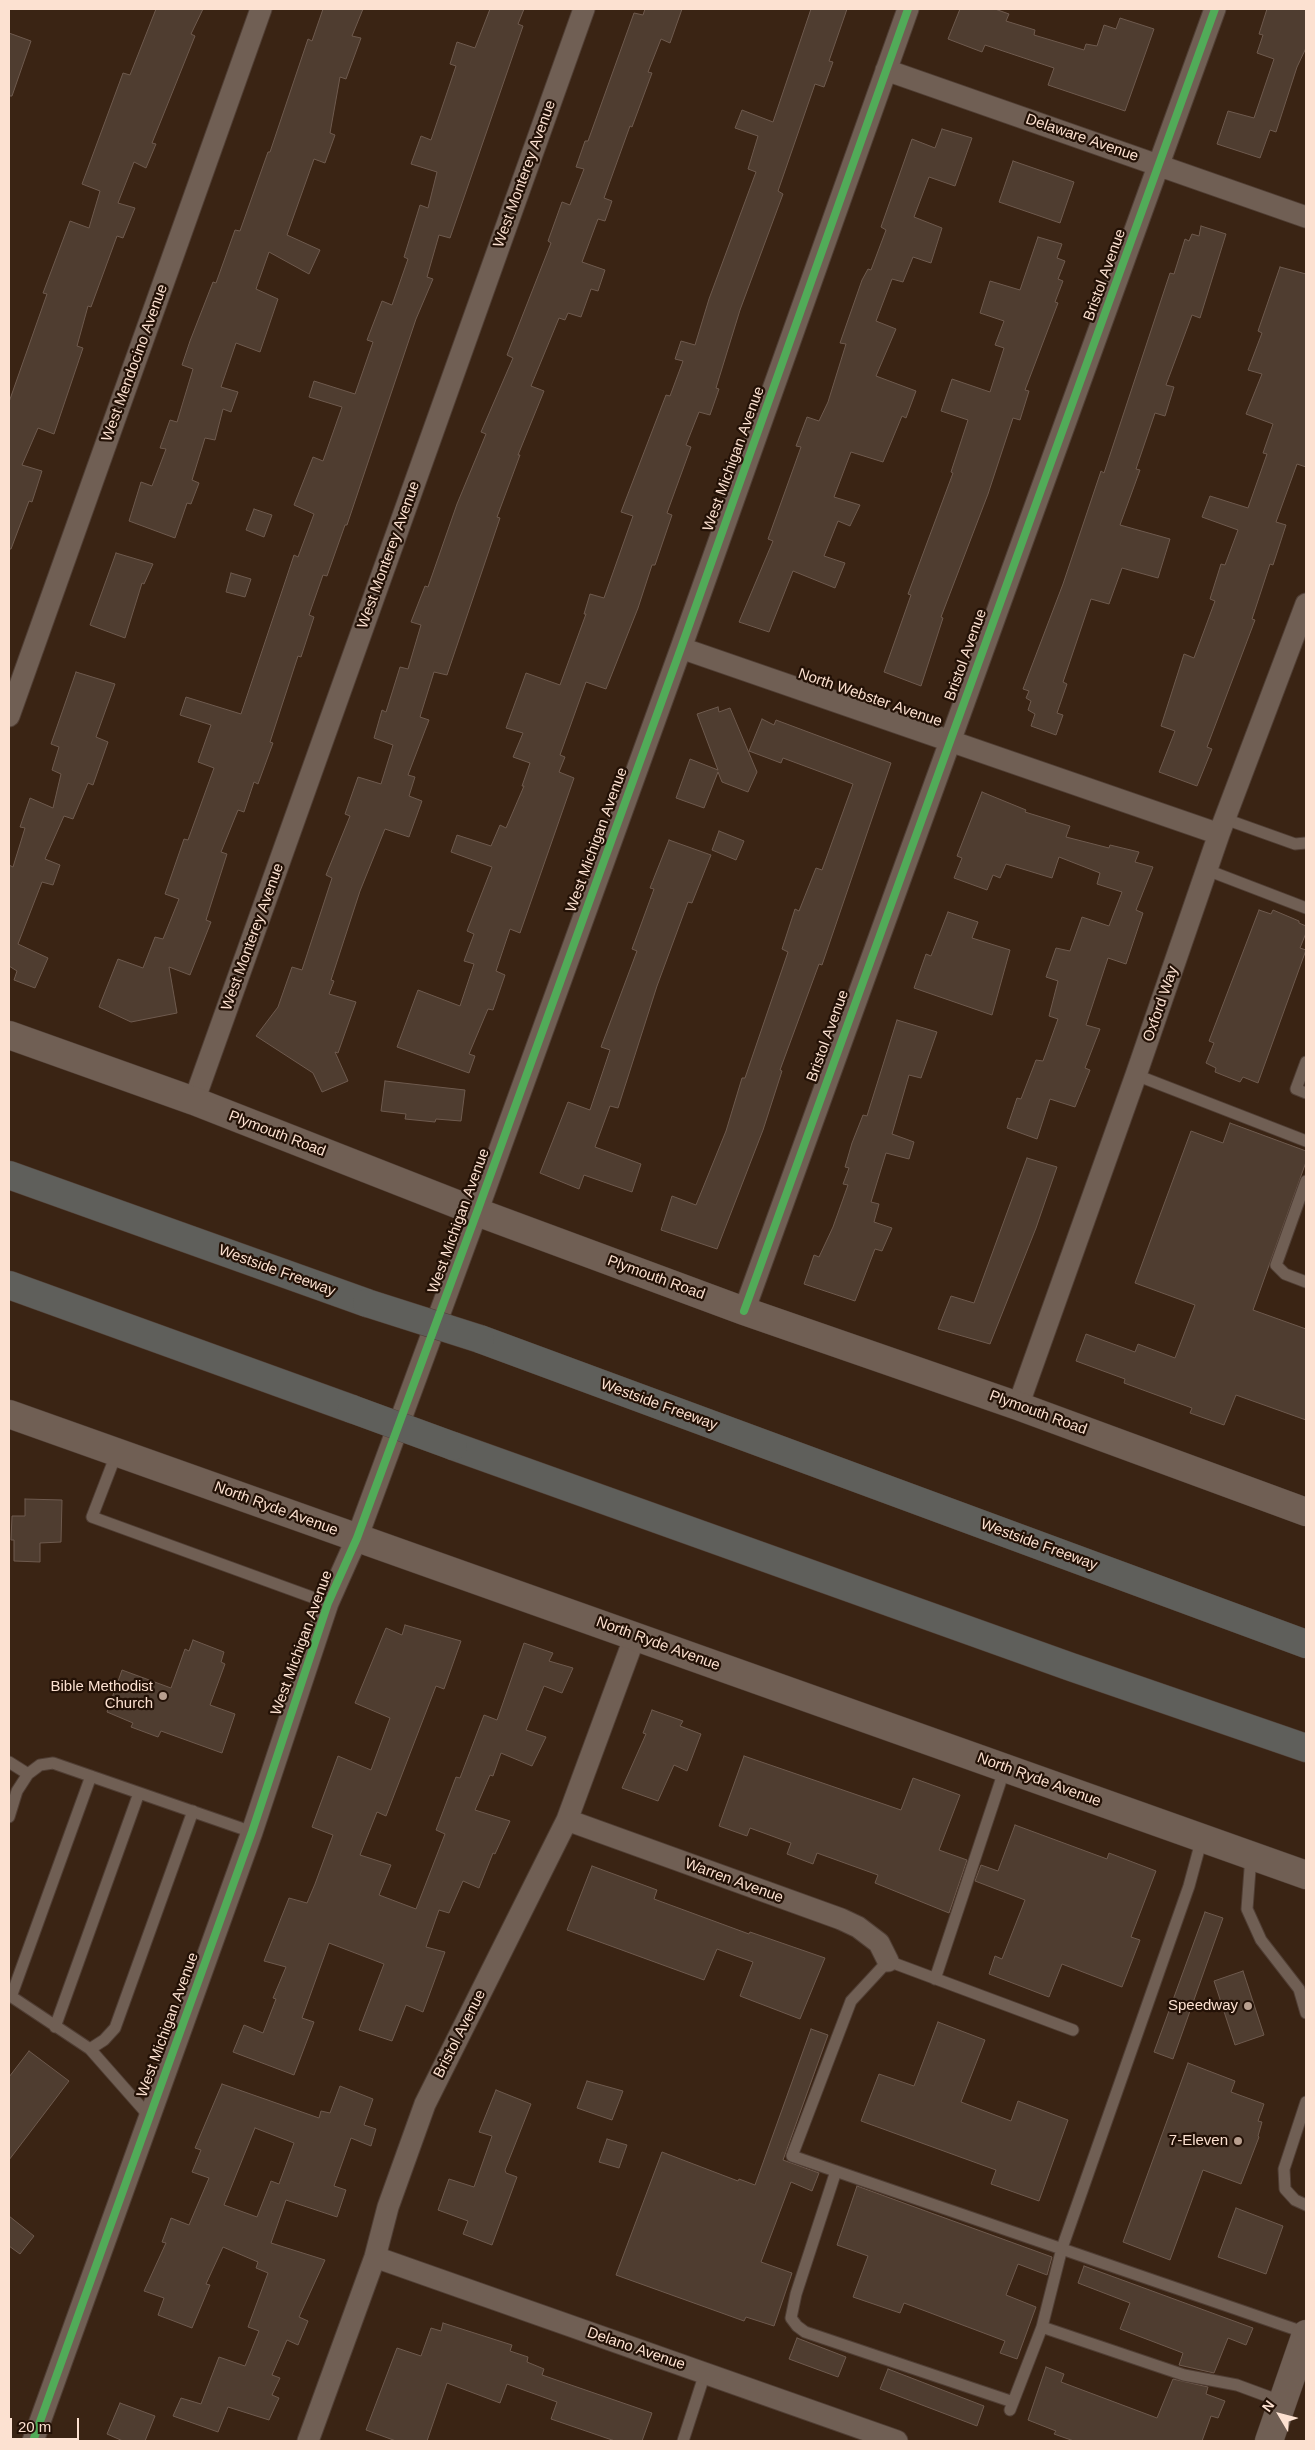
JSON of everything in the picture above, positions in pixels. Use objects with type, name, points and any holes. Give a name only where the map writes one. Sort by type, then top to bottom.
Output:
[{"type":"highway","name":"Westside Freeway","points":[[9,1175],[368,1303],[480,1339],[1306,1644]]},
{"type":"highway","points":[[9,1285],[352,1410],[1071,1667],[1306,1748]]},
{"type":"street","name":"West Mendocino Avenue","points":[[9,716],[261,9]]},
{"type":"street","name":"West Monterey Avenue","points":[[194,1101],[584,9]]},
{"type":"street","name":"West Michigan Avenue","points":[[33,2441],[252,1832],[328,1602],[357,1538],[478,1212],[682,648],[908,9]]},
{"type":"street","name":"Bristol Avenue","points":[[744,1311],[1215,9]]},
{"type":"street","name":"Delaware Avenue","points":[[886,70],[1306,217]]},
{"type":"street","name":"Oxford Way","points":[[1018,1406],[1136,1075],[1206,870],[1305,614]]},
{"type":"street","name":"North Webster Avenue","points":[[682,648],[950,740],[1222,826]]},
{"type":"street","name":"Plymouth Road","points":[[9,1035],[194,1101],[478,1212],[744,1311],[1018,1406],[1306,1512]]},
{"type":"street","name":"North Ryde Avenue","points":[[9,1414],[1306,1875]]},
{"type":"street","name":"Bristol Avenue","points":[[308,2441],[375,2257],[388,2207],[425,2104],[567,1820],[635,1636]]},
{"type":"street","name":"Warren Avenue","points":[[567,1820],[841,1919],[858,1927],[880,1944],[888,1961]]},
{"type":"street","name":"Delano Avenue","points":[[375,2257],[705,2373],[876,2438],[898,2441]]},
{"type":"street","points":[[1269,2441],[1282,2402],[1300,2373],[1306,2333]]},
{"type":"lane","points":[[1222,826],[1296,844],[1306,843]]},
{"type":"lane","points":[[1206,870],[1306,908]]},
{"type":"lane","points":[[1306,1062],[1296,1089],[1306,1093]]},
{"type":"lane","points":[[1136,1075],[1306,1141]]},
{"type":"lane","points":[[1306,1181],[1276,1265],[1285,1274],[1306,1282]]},
{"type":"lane","points":[[117,1452],[92,1517],[328,1602]]},
{"type":"lane","points":[[9,1762],[28,1774]]},
{"type":"lane","points":[[9,1817],[17,1791],[28,1774],[40,1765],[53,1763],[252,1832]]},
{"type":"lane","points":[[936,1978],[1005,1768]]},
{"type":"lane","points":[[91,1776],[10,1996],[90,2049],[150,2116]]},
{"type":"lane","points":[[55,2027],[139,1793]]},
{"type":"lane","points":[[90,2049],[104,2040],[115,2028],[193,1811]]},
{"type":"lane","points":[[836,2171],[796,2294],[791,2318],[804,2332],[1012,2406],[1042,2327],[1062,2248],[1189,1886],[1202,1838]]},
{"type":"lane","points":[[1250,1856],[1247,1909],[1261,1940],[1299,1989],[1306,2012]]},
{"type":"lane","points":[[1074,2030],[888,1961],[851,2001],[792,2156],[1306,2333]]},
{"type":"lane","points":[[1306,2102],[1284,2169],[1285,2189],[1295,2200],[1306,2205]]},
{"type":"lane","points":[[1042,2327],[1184,2375],[1237,2385],[1282,2402]]},
{"type":"lane","points":[[683,2441],[705,2373]]},
{"type":"building","points":[[156,9],[203,9],[191,34],[195,36],[152,143],[156,144],[146,168],[134,162],[118,203],[135,208],[123,238],[117,236],[91,307],[88,306],[77,346],[83,348],[54,434],[38,428],[22,465],[42,471],[32,502],[29,501],[11,549],[9,549],[9,402],[47,294],[43,293],[70,221],[89,228],[100,191],[82,184],[123,73],[130,75]]},
{"type":"building","points":[[323,9],[363,9],[352,36],[361,38],[346,79],[340,77],[330,133],[335,135],[325,163],[314,159],[287,235],[320,250],[309,274],[269,252],[256,289],[278,299],[260,352],[236,343],[221,387],[238,392],[231,412],[223,409],[215,440],[205,438],[192,480],[199,483],[191,504],[187,503],[175,538],[129,521],[141,482],[152,486],[166,449],[160,448],[170,420],[177,422],[193,369],[182,365],[190,341],[213,282],[216,283],[235,230],[240,231],[268,152],[270,152],[308,39],[312,41]]},
{"type":"building","points":[[490,9],[524,9],[518,24],[523,26],[450,238],[439,235],[427,277],[433,279],[416,319],[347,525],[345,525],[327,576],[323,575],[309,615],[314,617],[301,657],[298,656],[270,742],[273,743],[258,784],[254,782],[244,812],[238,810],[221,852],[227,854],[206,920],[211,922],[190,975],[169,967],[177,1013],[131,1022],[99,1007],[118,959],[143,968],[155,937],[163,939],[179,899],[165,894],[184,839],[188,840],[214,768],[198,762],[211,725],[180,715],[186,697],[241,714],[294,555],[298,557],[314,514],[294,505],[313,457],[323,461],[342,407],[309,397],[314,381],[355,394],[373,342],[367,340],[382,301],[392,305],[408,259],[404,257],[420,205],[428,208],[437,172],[411,164],[421,136],[431,140],[456,66],[450,64],[457,42],[475,48]]},
{"type":"building","points":[[645,9],[682,9],[670,43],[661,39],[648,72],[652,73],[632,127],[630,126],[604,198],[612,201],[605,221],[598,219],[582,262],[605,270],[598,291],[591,289],[581,317],[568,313],[565,320],[559,318],[531,386],[544,391],[518,455],[520,455],[497,517],[500,518],[447,675],[434,672],[420,717],[429,720],[408,775],[415,777],[409,796],[422,801],[409,837],[385,829],[360,891],[331,980],[334,981],[329,994],[356,1002],[338,1053],[335,1052],[348,1081],[322,1092],[313,1073],[256,1036],[278,1007],[292,967],[302,970],[332,878],[326,875],[350,816],[345,814],[358,777],[381,784],[393,745],[374,738],[382,710],[386,712],[400,667],[408,669],[421,625],[411,622],[425,586],[428,587],[457,504],[486,434],[481,432],[513,358],[507,355],[551,243],[548,241],[562,202],[570,205],[584,169],[576,167],[585,141],[588,141],[634,13],[643,15]]},
{"type":"building","points":[[811,9],[847,9],[829,61],[833,62],[824,87],[815,84],[778,191],[783,194],[740,310],[716,388],[719,389],[710,415],[699,412],[686,445],[691,447],[667,513],[672,515],[655,565],[652,565],[638,608],[606,689],[586,682],[560,755],[565,757],[559,772],[574,778],[520,933],[510,929],[496,971],[505,975],[493,1010],[488,1009],[469,1054],[475,1056],[469,1073],[397,1047],[418,990],[460,1006],[474,964],[464,961],[474,934],[467,931],[492,867],[451,852],[457,835],[491,846],[500,825],[506,828],[524,786],[522,786],[530,763],[513,757],[523,733],[506,728],[526,673],[560,685],[586,614],[584,614],[590,594],[604,598],[633,516],[621,512],[666,395],[670,396],[683,361],[675,359],[681,341],[695,345],[709,299],[756,172],[748,169],[758,136],[735,128],[742,110],[773,122]]},
{"type":"building","points":[[960,9],[995,9],[1009,14],[1006,21],[1035,30],[1034,35],[1084,50],[1086,44],[1097,46],[1104,25],[1116,29],[1120,18],[1154,29],[1125,111],[1048,85],[1054,68],[985,45],[982,52],[948,39]]},
{"type":"building","points":[[1267,9],[1306,9],[1306,48],[1297,67],[1276,132],[1270,130],[1260,158],[1217,144],[1228,111],[1254,118],[1274,59],[1257,53],[1263,35],[1259,34]]},
{"type":"building","points":[[9,33],[31,41],[12,96],[9,96]]},
{"type":"building","points":[[942,129],[972,138],[955,186],[929,177],[914,217],[942,228],[931,263],[913,257],[903,282],[892,279],[876,321],[896,329],[876,376],[916,391],[906,418],[902,416],[883,462],[851,452],[834,497],[860,505],[850,526],[838,521],[824,556],[845,563],[835,588],[793,571],[769,632],[739,622],[773,541],[768,539],[801,447],[796,446],[807,417],[819,421],[828,402],[846,344],[840,343],[862,280],[868,269],[871,270],[886,230],[881,227],[912,139],[935,148]]},
{"type":"building","points":[[1013,161],[1074,182],[1060,223],[999,202]]},
{"type":"building","points":[[1201,226],[1226,234],[1200,318],[1192,315],[1166,385],[1174,387],[1165,416],[1155,413],[1136,469],[1140,470],[1120,525],[1170,539],[1158,578],[1122,568],[1109,604],[1091,599],[1063,682],[1067,684],[1057,713],[1063,715],[1056,735],[1031,726],[1035,714],[1028,710],[1031,701],[1026,698],[1029,691],[1023,689],[1063,584],[1101,471],[1104,473],[1170,273],[1174,274],[1185,239],[1189,241],[1192,234],[1199,236]]},
{"type":"building","points":[[1038,237],[1062,244],[1057,258],[1065,261],[1058,279],[1063,281],[1055,302],[1058,303],[1025,390],[1029,391],[1020,420],[1013,418],[988,494],[941,617],[943,618],[921,686],[884,672],[911,595],[908,594],[953,473],[951,472],[968,420],[941,411],[952,379],[990,392],[1004,348],[995,345],[1004,321],[980,313],[990,281],[1020,290]]},
{"type":"building","points":[[1280,267],[1306,274],[1306,467],[1297,464],[1276,522],[1286,525],[1273,565],[1270,564],[1252,619],[1255,620],[1207,747],[1212,749],[1197,786],[1159,772],[1175,731],[1161,726],[1184,654],[1194,658],[1215,601],[1210,599],[1221,564],[1225,565],[1238,530],[1202,517],[1210,496],[1248,508],[1267,454],[1263,453],[1273,424],[1246,414],[1262,374],[1248,370],[1262,333],[1258,331]]},
{"type":"building","points":[[254,509],[272,515],[264,537],[246,530]]},
{"type":"building","points":[[116,553],[153,564],[144,584],[142,583],[125,638],[90,625]]},
{"type":"building","points":[[231,573],[251,579],[245,597],[226,592]]},
{"type":"building","points":[[76,672],[115,684],[96,737],[108,742],[93,785],[88,783],[73,819],[64,816],[45,859],[60,865],[53,885],[42,882],[18,944],[48,958],[35,988],[14,980],[17,971],[9,966],[9,865],[13,867],[25,828],[20,827],[30,798],[53,808],[61,774],[52,770],[59,747],[51,744]]},
{"type":"building","points":[[718,707],[719,712],[730,708],[757,772],[748,792],[722,782],[718,772],[704,808],[676,798],[690,759],[718,770],[697,714]]},
{"type":"building","points":[[762,719],[774,725],[776,720],[891,763],[822,965],[819,964],[780,1070],[782,1071],[763,1130],[717,1249],[661,1230],[672,1196],[696,1205],[726,1131],[742,1078],[745,1078],[788,952],[782,949],[795,909],[799,911],[816,868],[822,870],[853,784],[783,758],[781,763],[749,751]]},
{"type":"building","points":[[982,792],[1026,810],[1025,812],[1070,826],[1066,837],[1109,848],[1110,845],[1139,852],[1135,862],[1153,867],[1136,910],[1143,913],[1126,964],[1108,958],[1086,1025],[1100,1029],[1085,1068],[1090,1070],[1075,1107],[1050,1099],[1037,1139],[1007,1128],[1017,1098],[1021,1099],[1036,1060],[1043,1061],[1058,1019],[1049,1016],[1058,981],[1046,977],[1056,948],[1070,951],[1082,917],[1109,926],[1122,892],[1097,884],[1100,873],[1059,857],[1052,878],[1006,864],[1000,878],[993,875],[987,890],[954,878],[962,858],[957,856]]},
{"type":"building","points":[[719,831],[744,841],[736,860],[712,850]]},
{"type":"building","points":[[669,840],[711,855],[692,903],[688,902],[657,986],[618,1108],[610,1106],[595,1147],[641,1164],[632,1192],[584,1175],[579,1189],[540,1173],[568,1102],[590,1110],[610,1050],[601,1047],[637,951],[632,949],[654,889],[650,888]]},
{"type":"building","points":[[1259,910],[1271,914],[1273,910],[1306,926],[1306,933],[1300,948],[1306,950],[1258,1083],[1243,1077],[1240,1082],[1215,1072],[1216,1068],[1206,1063],[1214,1043],[1209,1041]]},
{"type":"building","points":[[948,912],[978,922],[972,938],[1010,950],[992,1015],[914,988],[926,954],[931,956]]},
{"type":"building","points":[[897,1020],[937,1032],[921,1078],[909,1075],[892,1134],[914,1142],[909,1159],[886,1153],[871,1202],[879,1204],[874,1222],[892,1228],[882,1251],[875,1249],[855,1301],[804,1284],[814,1255],[819,1257],[833,1227],[848,1185],[843,1184],[849,1168],[845,1167],[852,1143],[863,1115],[867,1116]]},
{"type":"building","points":[[385,1081],[465,1090],[461,1121],[436,1119],[435,1122],[405,1119],[406,1114],[381,1111]]},
{"type":"building","points":[[1230,1123],[1306,1151],[1306,1162],[1253,1310],[1306,1329],[1306,1420],[1236,1395],[1224,1425],[1190,1413],[1192,1408],[1124,1383],[1125,1379],[1076,1361],[1086,1334],[1135,1352],[1138,1344],[1175,1358],[1195,1305],[1135,1283],[1191,1131],[1223,1143]]},
{"type":"building","points":[[1027,1158],[1057,1167],[1036,1228],[990,1344],[938,1329],[951,1296],[974,1303]]},
{"type":"building","points":[[25,1499],[62,1500],[61,1542],[40,1543],[40,1562],[14,1561],[14,1540],[11,1540],[12,1516],[25,1516]]},
{"type":"building","points":[[405,1625],[461,1641],[444,1689],[436,1686],[386,1816],[377,1812],[360,1855],[391,1865],[379,1895],[416,1909],[445,1834],[436,1830],[456,1777],[460,1778],[484,1715],[497,1720],[524,1643],[553,1653],[549,1661],[573,1668],[562,1693],[544,1686],[526,1730],[546,1737],[532,1766],[501,1753],[493,1776],[490,1775],[475,1810],[510,1821],[495,1854],[493,1853],[479,1888],[463,1881],[449,1913],[439,1910],[426,1947],[445,1952],[423,2012],[406,2005],[392,2041],[359,2030],[384,1964],[329,1943],[302,2018],[314,2022],[294,2075],[233,2052],[244,2025],[263,2033],[276,1999],[273,1998],[286,1967],[264,1961],[289,1898],[307,1903],[333,1835],[312,1827],[338,1756],[371,1770],[390,1718],[355,1703],[386,1628],[402,1635]]},
{"type":"building","name":"Bible Methodist Church","points":[[193,1640],[224,1652],[221,1662],[225,1664],[210,1705],[235,1714],[222,1753],[161,1731],[158,1737],[131,1727],[133,1723],[107,1712],[122,1670],[171,1688],[185,1649],[189,1651]]},
{"type":"building","points":[[652,1710],[683,1721],[680,1726],[701,1734],[687,1771],[674,1765],[658,1801],[622,1788],[646,1734],[643,1733]]},
{"type":"building","points":[[744,1756],[901,1810],[913,1778],[960,1795],[939,1850],[967,1860],[949,1913],[875,1883],[878,1875],[817,1853],[813,1864],[787,1854],[791,1843],[750,1828],[747,1836],[719,1826]]},
{"type":"building","points":[[1015,1825],[1107,1859],[1109,1853],[1156,1871],[1131,1937],[1140,1940],[1122,1987],[1062,1964],[1049,1997],[989,1974],[995,1956],[1002,1959],[1025,1900],[975,1881],[981,1865],[998,1871]]},
{"type":"building","points":[[592,1866],[657,1890],[654,1899],[749,1934],[750,1932],[825,1958],[800,2019],[740,1996],[753,1962],[717,1949],[704,1980],[567,1930]]},
{"type":"building","points":[[1205,1912],[1223,1918],[1173,2059],[1154,2052]]},
{"type":"building","points":[[1243,1971],[1264,2035],[1235,2045],[1214,1981]]},
{"type":"building","points":[[938,2022],[985,2040],[961,2102],[1011,2121],[1018,2101],[1068,2120],[1039,2201],[991,2184],[996,2170],[861,2121],[879,2074],[914,2086]]},
{"type":"building","points":[[811,2029],[828,2035],[783,2160],[819,2173],[812,2191],[791,2182],[761,2262],[792,2273],[774,2326],[746,2317],[744,2321],[616,2275],[662,2152],[738,2181],[739,2179],[755,2185]]},
{"type":"building","points":[[29,2051],[69,2081],[9,2160],[9,2077]]},
{"type":"building","points":[[1188,2063],[1235,2081],[1231,2092],[1264,2104],[1258,2121],[1262,2122],[1259,2137],[1241,2184],[1203,2170],[1170,2260],[1123,2242]]},
{"type":"building","points":[[587,2081],[623,2091],[612,2120],[577,2108]]},
{"type":"building","points":[[222,2084],[319,2118],[321,2111],[330,2113],[340,2086],[373,2099],[364,2125],[376,2129],[371,2146],[351,2138],[334,2186],[346,2190],[337,2217],[286,2200],[271,2243],[325,2260],[299,2317],[308,2321],[298,2345],[287,2340],[272,2375],[280,2378],[272,2395],[279,2398],[269,2420],[228,2407],[218,2432],[173,2416],[181,2398],[201,2404],[219,2357],[245,2366],[259,2331],[248,2327],[268,2273],[256,2268],[258,2262],[223,2247],[206,2284],[210,2285],[192,2328],[158,2315],[164,2298],[144,2291],[166,2243],[162,2242],[171,2218],[189,2225],[209,2178],[192,2172],[201,2150],[195,2148]],"holes":[[[255,2128],[294,2143],[279,2184],[271,2181],[257,2217],[224,2205]]]},
{"type":"building","points":[[496,2090],[531,2104],[505,2170],[506,2173],[517,2177],[492,2245],[463,2234],[468,2221],[438,2210],[449,2179],[474,2187],[492,2136],[479,2132]]},
{"type":"building","points":[[607,2139],[627,2145],[619,2168],[599,2162]]},
{"type":"building","points":[[857,2186],[1052,2257],[1047,2275],[1018,2264],[1006,2295],[1036,2307],[1017,2359],[1000,2353],[1005,2341],[904,2303],[900,2313],[853,2297],[868,2256],[837,2245]]},
{"type":"building","points":[[1236,2208],[1283,2226],[1266,2274],[1218,2257]]},
{"type":"building","points":[[9,2216],[34,2236],[20,2254],[9,2246]]},
{"type":"building","points":[[1084,2266],[1253,2328],[1246,2345],[1228,2338],[1214,2373],[1179,2365],[1183,2353],[1120,2329],[1130,2303],[1078,2283]]},
{"type":"building","points":[[443,2323],[512,2345],[510,2351],[528,2357],[527,2362],[544,2369],[542,2375],[652,2413],[642,2441],[615,2441],[551,2419],[557,2402],[507,2384],[500,2403],[447,2383],[427,2441],[396,2441],[366,2430],[397,2348],[421,2356],[431,2328],[441,2331]]},
{"type":"building","points":[[797,2338],[846,2357],[838,2377],[789,2359]]},
{"type":"building","points":[[1046,2367],[1064,2374],[1061,2382],[1157,2418],[1173,2379],[1208,2387],[1206,2394],[1225,2401],[1218,2418],[1211,2416],[1202,2441],[1074,2441],[1054,2434],[1056,2431],[1028,2420]]},
{"type":"building","points":[[888,2369],[984,2406],[977,2426],[880,2389]]},
{"type":"building","points":[[120,2403],[155,2416],[145,2441],[123,2441],[107,2434]]},
{"type":"cycle path","points":[[33,2441],[252,1832],[328,1603],[357,1538],[477,1212],[681,648],[908,9]]},
{"type":"cycle path","points":[[744,1311],[1215,9]]},
{"type":"place","name":"Bible Methodist Church","points":[[163,1696]]},
{"type":"place","name":"Speedway","points":[[1248,2006]]},
{"type":"place","name":"7-Eleven","points":[[1238,2141]]}]
